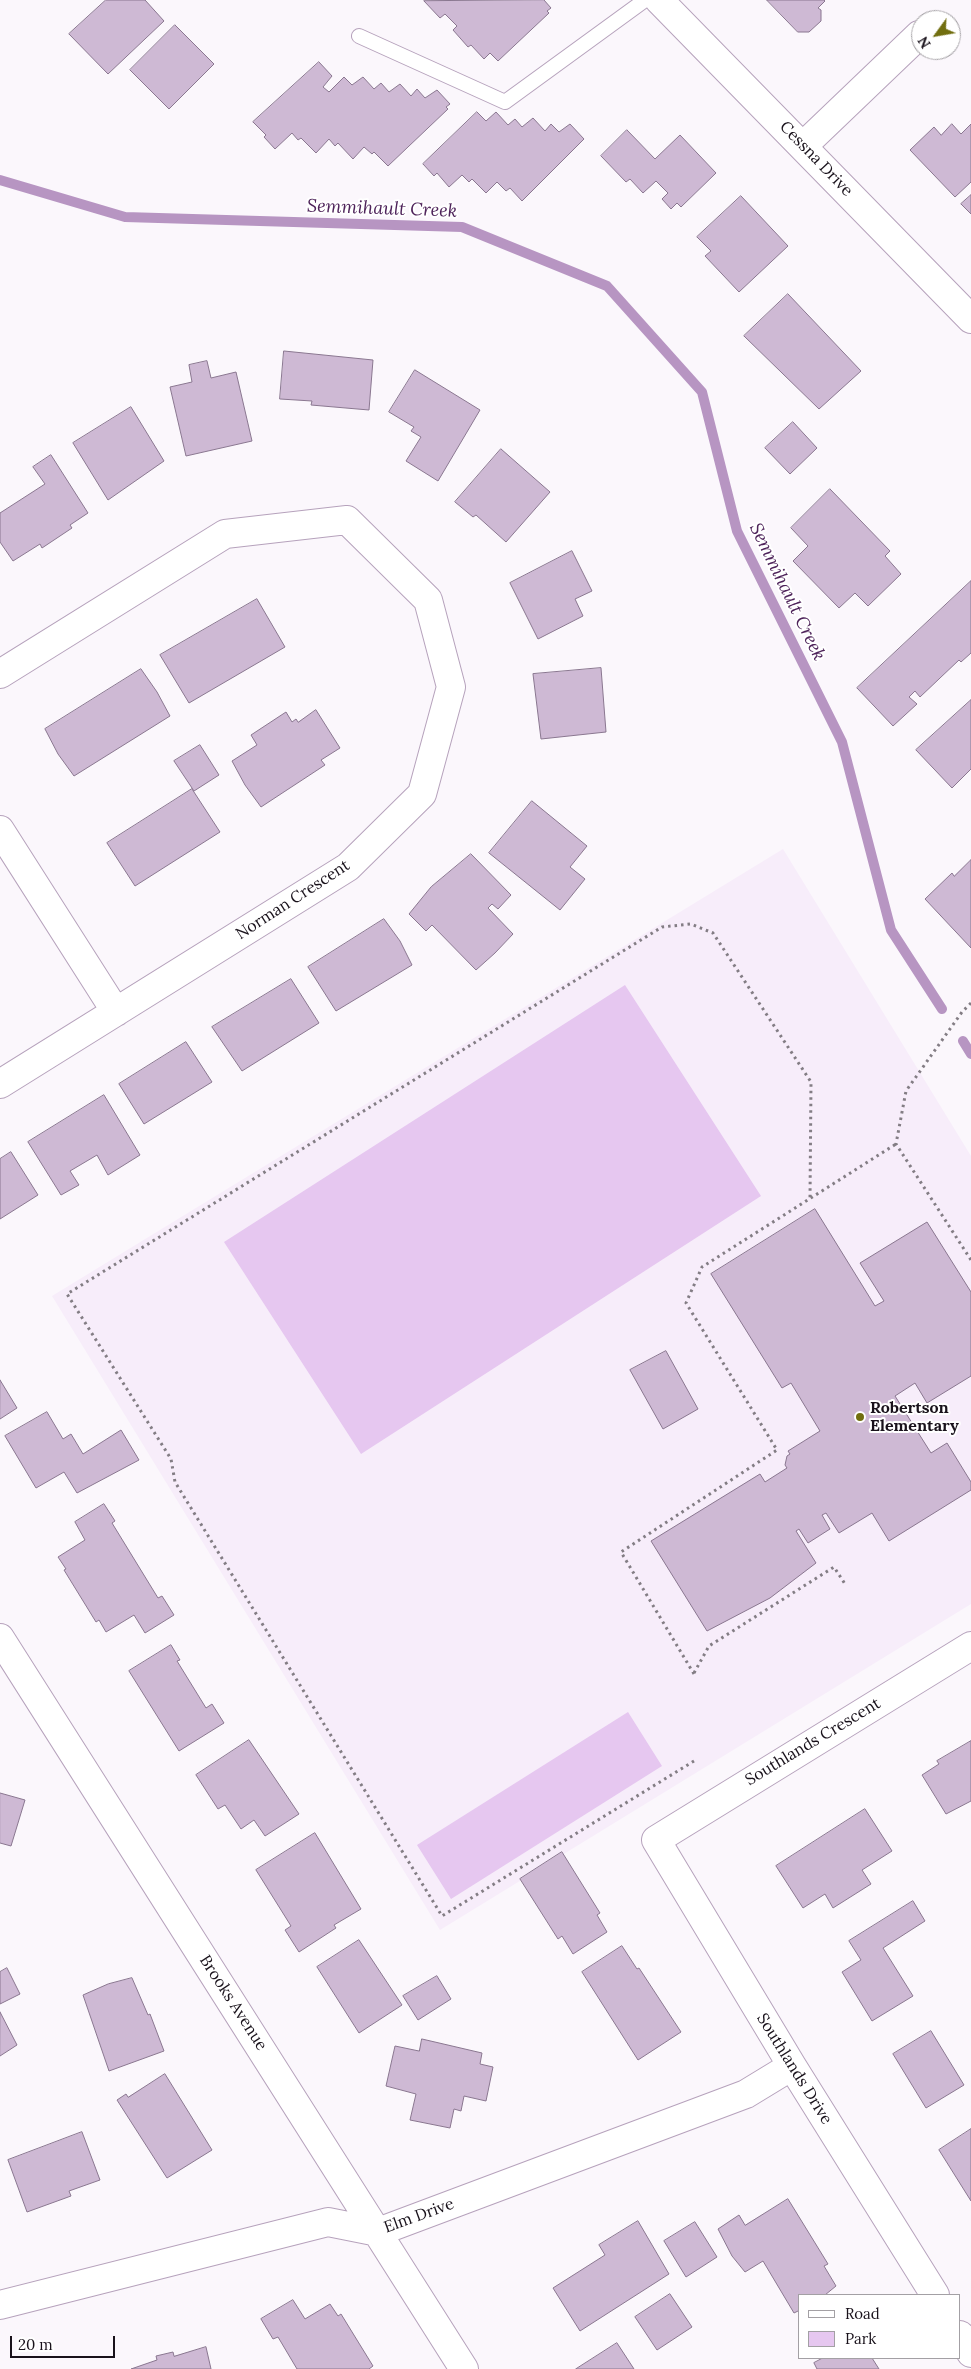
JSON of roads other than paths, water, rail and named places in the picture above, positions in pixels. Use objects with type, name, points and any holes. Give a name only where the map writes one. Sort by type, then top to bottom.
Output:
[{"type":"street","name":"Cessna Drive","points":[[659,0],[804,146],[971,319]]},
{"type":"street","points":[[804,146],[911,43]]},
{"type":"street","name":"Norman Crescent","points":[[0,674],[225,534],[347,520],[428,600],[451,687],[422,794],[348,867],[0,1084]]},
{"type":"street","points":[[0,830],[116,1012]]},
{"type":"street","name":"Brooks Avenue","points":[[0,1638],[464,2369]]},
{"type":"street","name":"Southlands Crescent","points":[[656,1840],[971,1646]]},
{"type":"street","name":"Southlands Drive","points":[[656,1840],[792,2066],[934,2294]]},
{"type":"street","name":"Elm Drive","points":[[0,2305],[328,2222],[378,2232],[746,2094],[792,2066]]},
{"type":"street","points":[[961,2337],[971,2353]]},
{"type":"lane","points":[[359,36],[505,102],[645,0]]},
{"type":"waterway","name":"Semmihault Creek","points":[[0,180],[125,217],[462,227],[607,286],[702,392],[737,531],[842,742],[891,930],[942,1009]]},
{"type":"waterway","name":"Semmihault Creek","points":[[963,1041],[971,1054]]},
{"type":"place","name":"Robertson Elementary","points":[[860,1417]]}]
